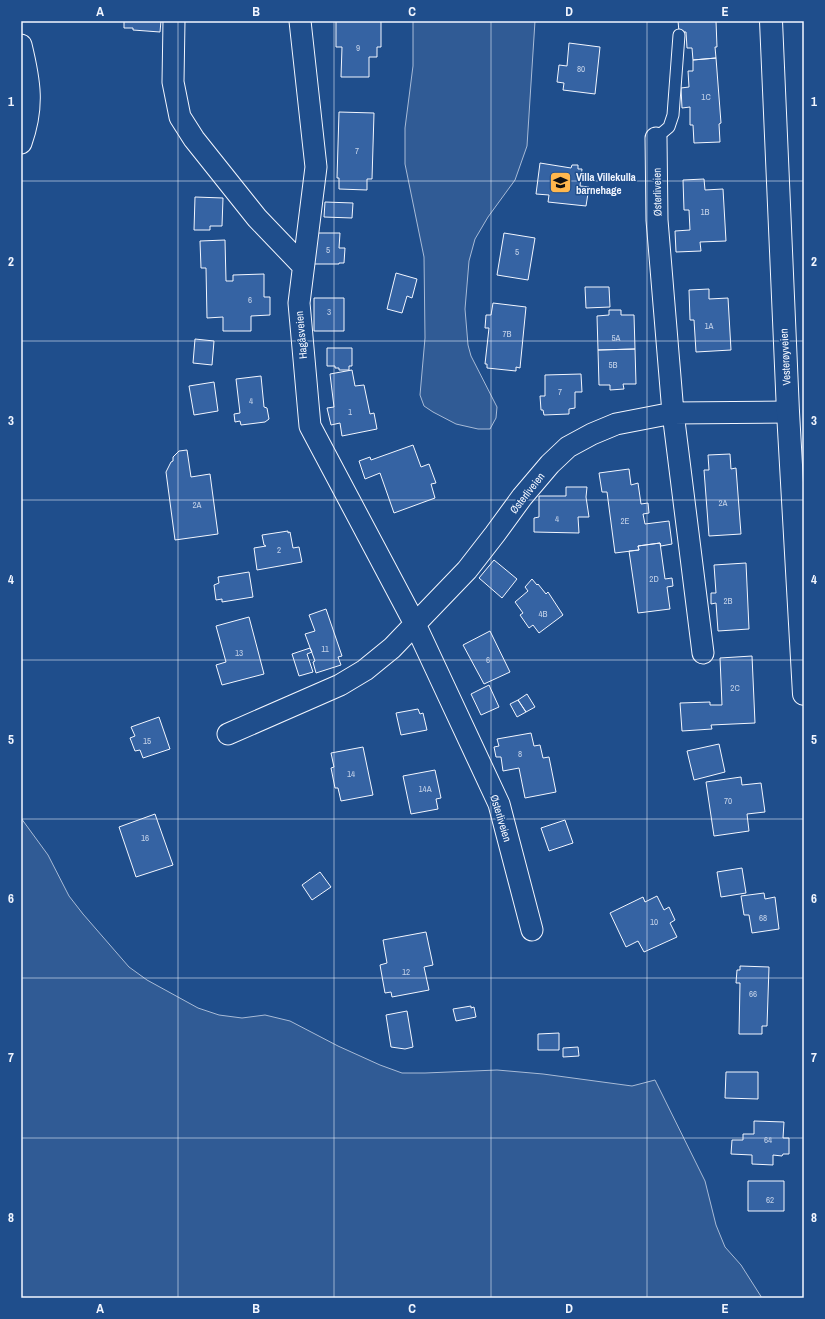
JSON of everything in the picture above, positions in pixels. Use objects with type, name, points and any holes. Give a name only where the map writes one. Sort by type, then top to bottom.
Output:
[{"type":"main road","name":"Vesterøyveien","points":[[770,21],[788,412],[804,694]]},
{"type":"street","points":[[174,21],[173,82],[180,117],[194,139],[257,218],[303,266]]},
{"type":"street","name":"Hagåsveien","points":[[300,21],[316,167],[298,303],[310,426],[415,624]]},
{"type":"street","points":[[21,45],[27,69],[30,110],[21,143]]},
{"type":"street","name":"Østerliveien","points":[[656,138],[657,220],[673,413],[704,653]]},
{"type":"street","name":"Østerliveien","points":[[228,734],[340,685],[365,670],[392,648],[466,570],[522,497],[550,464],[568,447],[592,434],[616,424],[673,413],[788,412]]},
{"type":"street","name":"Østerliveien","points":[[415,624],[499,804],[532,930]]},
{"type":"lane","points":[[656,138],[669,127],[674,115],[678,35]]},
{"type":"shaded area","points":[[413,21],[535,21],[527,146],[515,180],[488,217],[475,239],[469,261],[465,309],[468,345],[471,356],[497,407],[496,418],[490,429],[478,429],[456,424],[424,406],[420,395],[425,338],[424,257],[405,164],[405,128],[413,66]]},
{"type":"shaded area","points":[[21,818],[48,855],[69,896],[129,967],[147,980],[198,1008],[219,1015],[242,1018],[265,1015],[290,1021],[338,1046],[402,1073],[497,1070],[543,1074],[632,1086],[655,1080],[705,1181],[716,1225],[725,1247],[741,1265],[762,1298],[21,1298]]},
{"type":"building","points":[[124,21],[161,21],[160,32],[124,28]]},
{"type":"building","points":[[336,21],[381,21],[381,47],[377,47],[377,57],[369,57],[369,77],[341,77],[342,47],[336,47]]},
{"type":"building","points":[[678,21],[716,21],[716,58],[693,60],[692,48],[687,48],[686,32],[679,32]]},
{"type":"building","points":[[569,43],[600,47],[595,94],[563,90],[564,83],[557,82],[559,65],[567,66]]},
{"type":"building","points":[[716,58],[721,123],[719,124],[720,142],[694,143],[693,125],[690,125],[690,107],[682,108],[681,88],[689,87],[688,71],[693,71],[693,60]]},
{"type":"building","points":[[339,112],[374,113],[372,179],[367,179],[367,190],[339,189],[339,178],[337,178]]},
{"type":"building","points":[[540,163],[571,168],[572,165],[578,165],[578,169],[582,169],[580,186],[589,187],[586,206],[548,202],[549,195],[536,194]]},
{"type":"building","points":[[704,179],[705,190],[723,189],[726,241],[700,242],[701,251],[676,252],[675,231],[690,230],[689,210],[684,210],[683,180]]},
{"type":"building","points":[[195,197],[223,198],[222,226],[210,226],[210,230],[194,230]]},
{"type":"building","points":[[325,202],[353,203],[352,218],[324,217]]},
{"type":"building","points":[[314,233],[340,233],[339,248],[345,248],[344,263],[314,264]]},
{"type":"building","points":[[504,233],[535,238],[528,280],[497,275]]},
{"type":"building","points":[[225,240],[226,281],[233,281],[233,275],[264,274],[264,297],[270,297],[270,315],[251,316],[251,331],[223,331],[223,317],[207,318],[206,268],[201,268],[200,241]]},
{"type":"building","points":[[396,273],[417,279],[412,298],[407,296],[402,313],[387,309]]},
{"type":"building","points":[[585,287],[609,287],[610,307],[586,308]]},
{"type":"building","points":[[709,289],[709,299],[728,298],[731,350],[696,352],[694,320],[690,320],[689,290]]},
{"type":"building","points":[[314,298],[344,298],[344,331],[314,331]]},
{"type":"building","points":[[493,303],[526,307],[520,368],[516,367],[516,371],[487,368],[487,364],[485,364],[489,328],[485,328],[486,315],[491,315]]},
{"type":"building","points":[[609,310],[621,310],[621,315],[634,315],[635,349],[598,350],[597,316],[609,315]]},
{"type":"building","points":[[195,339],[214,341],[212,365],[193,363]]},
{"type":"building","points":[[327,348],[352,348],[352,366],[349,366],[349,370],[339,370],[339,368],[335,368],[335,366],[327,366]]},
{"type":"building","points":[[635,349],[636,384],[623,384],[624,389],[610,390],[610,385],[599,385],[598,350]]},
{"type":"building","points":[[352,370],[355,386],[364,385],[370,414],[374,413],[377,429],[342,436],[340,423],[331,425],[327,408],[334,407],[330,374]]},
{"type":"building","points":[[581,374],[582,392],[575,392],[575,408],[569,409],[569,414],[544,415],[543,410],[541,410],[540,396],[545,396],[545,375]]},
{"type":"building","points":[[261,376],[264,407],[267,408],[269,419],[265,422],[241,425],[240,421],[235,422],[234,414],[240,413],[236,379]]},
{"type":"building","points":[[214,382],[218,411],[194,415],[189,386]]},
{"type":"building","points":[[413,445],[421,467],[429,464],[436,483],[431,484],[435,498],[394,513],[380,473],[365,479],[359,461],[370,457],[371,460]]},
{"type":"building","points":[[187,450],[191,477],[210,474],[218,534],[175,540],[166,472],[173,461],[173,457],[179,451]]},
{"type":"building","points":[[730,454],[731,469],[736,468],[741,534],[709,536],[704,470],[709,470],[708,455]]},
{"type":"building","points":[[629,469],[631,485],[638,483],[641,504],[648,503],[649,513],[643,514],[645,524],[669,521],[672,544],[661,546],[660,543],[638,546],[639,550],[615,553],[607,492],[602,492],[599,473]]},
{"type":"building","points":[[566,487],[587,487],[586,497],[589,517],[578,517],[579,533],[534,532],[534,518],[539,517],[539,496],[566,496]]},
{"type":"building","points":[[288,531],[288,533],[290,532],[293,548],[299,547],[302,562],[257,570],[254,548],[266,546],[264,545],[262,535]]},
{"type":"building","points":[[660,543],[665,579],[672,578],[673,586],[667,587],[670,609],[638,613],[629,551],[639,550],[638,546]]},
{"type":"building","points":[[494,560],[517,579],[502,598],[479,578]]},
{"type":"building","points":[[746,563],[749,629],[718,631],[716,603],[711,604],[711,593],[716,593],[714,565]]},
{"type":"building","points":[[249,572],[253,597],[222,602],[222,599],[216,600],[214,585],[219,583],[218,577]]},
{"type":"building","points":[[532,579],[546,594],[548,592],[563,615],[539,633],[533,625],[529,628],[520,615],[523,613],[515,602],[528,591],[525,587]]},
{"type":"building","points":[[326,609],[342,656],[338,657],[341,665],[316,673],[313,662],[315,661],[305,634],[315,631],[309,615]]},
{"type":"building","points":[[249,617],[264,674],[222,685],[216,665],[226,662],[216,626]]},
{"type":"building","points":[[490,631],[510,672],[484,684],[463,645]]},
{"type":"building","points":[[310,648],[312,652],[307,654],[313,672],[299,676],[292,654]]},
{"type":"building","points":[[752,656],[755,723],[711,725],[712,729],[682,731],[680,703],[710,702],[710,705],[722,705],[720,658]]},
{"type":"building","points":[[489,685],[499,707],[481,715],[471,694]]},
{"type":"building","points":[[527,694],[535,707],[526,712],[518,700]]},
{"type":"building","points":[[518,700],[526,712],[517,717],[510,704]]},
{"type":"building","points":[[418,709],[420,714],[423,713],[427,730],[401,735],[396,713]]},
{"type":"building","points":[[159,717],[170,749],[143,758],[140,750],[135,751],[130,738],[135,736],[131,727]]},
{"type":"building","points":[[531,733],[534,746],[540,745],[543,758],[549,757],[556,792],[525,798],[519,768],[503,771],[501,757],[496,757],[494,747],[499,746],[497,739]]},
{"type":"building","points":[[719,744],[725,772],[694,780],[687,751]]},
{"type":"building","points":[[363,747],[373,795],[341,801],[338,788],[335,788],[331,768],[334,767],[331,753]]},
{"type":"building","points":[[435,770],[441,798],[436,799],[438,809],[411,814],[403,776]]},
{"type":"building","points":[[741,777],[742,785],[761,783],[765,812],[747,814],[749,831],[714,836],[706,782]]},
{"type":"building","points":[[155,814],[173,865],[136,877],[119,827]]},
{"type":"building","points":[[565,820],[573,843],[549,851],[541,828]]},
{"type":"building","points":[[742,868],[746,893],[721,897],[717,872]]},
{"type":"building","points":[[320,872],[331,887],[312,900],[302,885]]},
{"type":"building","points":[[764,893],[765,899],[775,897],[779,929],[752,933],[749,915],[744,915],[741,896]]},
{"type":"building","points":[[657,896],[664,910],[669,907],[675,920],[670,923],[677,937],[644,952],[638,941],[626,947],[610,913],[643,897],[645,902]]},
{"type":"building","points":[[426,932],[433,965],[424,967],[429,990],[392,997],[391,992],[385,993],[380,965],[387,963],[383,940]]},
{"type":"building","points":[[740,966],[769,967],[767,1026],[762,1026],[762,1034],[739,1034],[740,983],[736,983],[737,970],[740,970]]},
{"type":"building","points":[[471,1006],[471,1008],[474,1007],[476,1017],[456,1021],[453,1009]]},
{"type":"building","points":[[407,1011],[413,1047],[405,1049],[391,1047],[386,1015]]},
{"type":"building","points":[[559,1033],[559,1050],[538,1050],[538,1034]]},
{"type":"building","points":[[578,1047],[579,1056],[563,1057],[563,1048]]},
{"type":"building","points":[[726,1072],[758,1072],[758,1099],[725,1098]]},
{"type":"building","points":[[754,1121],[784,1122],[783,1138],[789,1138],[789,1154],[783,1154],[782,1156],[773,1155],[773,1165],[752,1164],[752,1155],[731,1154],[732,1140],[743,1140],[743,1134],[754,1134]]},
{"type":"building","points":[[748,1181],[784,1181],[784,1211],[748,1211]]},
{"type":"place","name":"Villa Villekulla barnehage","points":[[560,183]]}]
